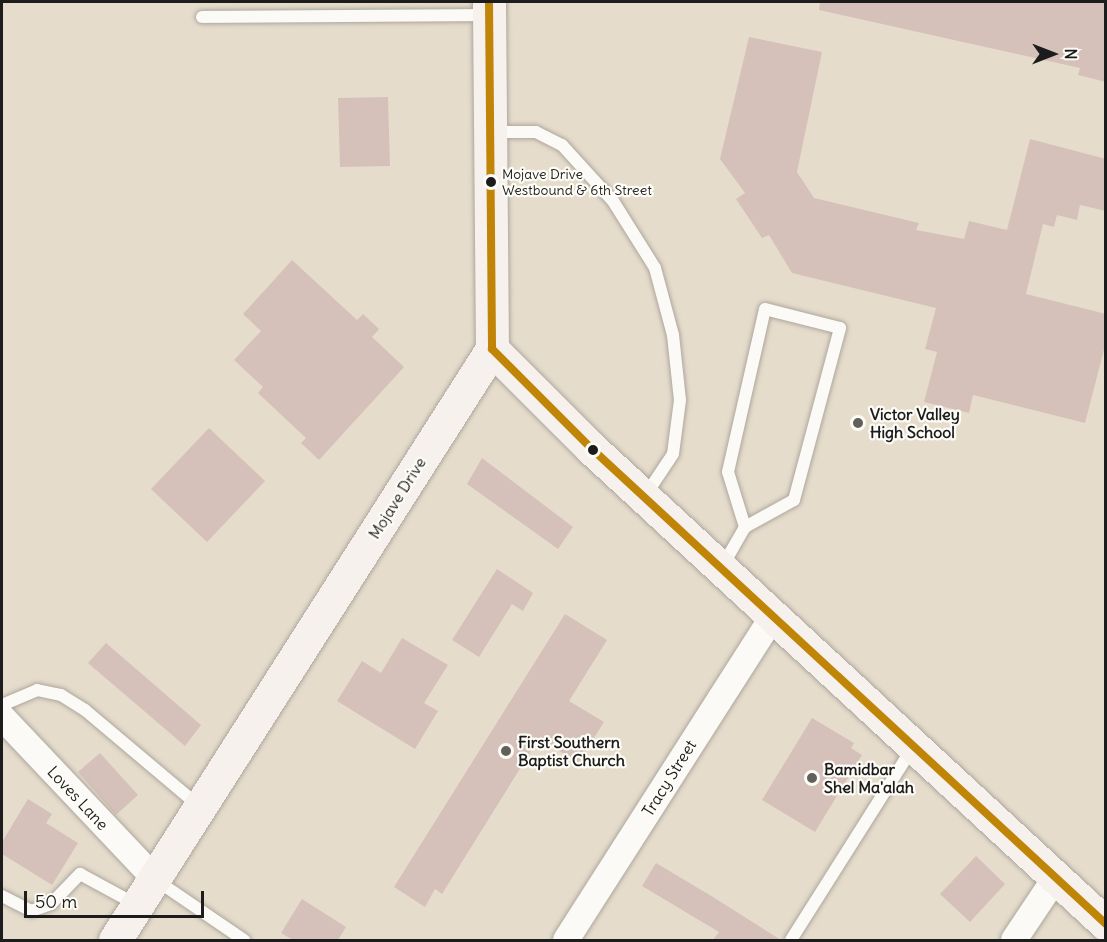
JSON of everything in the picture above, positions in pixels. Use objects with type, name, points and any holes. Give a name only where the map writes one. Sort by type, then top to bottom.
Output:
[{"type":"main road","points":[[489,8],[492,348],[644,497],[1106,924]]},
{"type":"main road","name":"Mojave Drive","points":[[115,940],[492,348]]},
{"type":"street","name":"Tracy Street","points":[[566,940],[773,616]]},
{"type":"street","name":"Loves Lane","points":[[2,717],[146,892]]},
{"type":"street","points":[[1014,940],[1056,878]]},
{"type":"lane","points":[[202,17],[489,8]]},
{"type":"lane","points":[[490,132],[536,132],[562,145],[613,201],[655,268],[673,335],[680,400],[673,454],[644,497]]},
{"type":"lane","points":[[721,568],[745,527],[794,500],[840,328],[765,309],[728,472],[745,527]]},
{"type":"lane","points":[[2,705],[37,690],[61,695],[85,710],[200,807]]},
{"type":"lane","points":[[791,940],[914,746]]},
{"type":"lane","points":[[2,896],[31,911],[51,904],[80,874],[146,892],[244,940]]},
{"type":"building","points":[[820,2],[1106,2],[1106,82],[1078,75],[1080,68],[819,10]]},
{"type":"building","points":[[749,37],[822,52],[797,172],[814,198],[919,223],[916,230],[964,239],[969,221],[1007,230],[1030,139],[1106,159],[1106,211],[1080,205],[1077,220],[1057,215],[1054,227],[1043,224],[1026,294],[1106,314],[1106,342],[1085,423],[973,395],[969,413],[924,402],[937,352],[925,349],[936,308],[792,273],[769,235],[762,238],[736,199],[745,193],[720,159]]},
{"type":"building","points":[[388,97],[390,166],[340,167],[338,98]]},
{"type":"building","points":[[292,260],[357,320],[363,314],[379,329],[372,337],[404,367],[319,460],[301,443],[306,438],[258,393],[263,387],[234,360],[261,331],[243,314]]},
{"type":"building","points":[[209,428],[265,481],[207,542],[151,489]]},
{"type":"building","points":[[482,458],[573,527],[558,549],[467,484]]},
{"type":"building","points":[[497,569],[533,593],[523,611],[512,604],[479,657],[452,640]]},
{"type":"building","name":"First Southern Baptist Church","points":[[565,614],[607,640],[569,701],[604,722],[578,763],[539,738],[442,894],[435,889],[425,907],[394,887]]},
{"type":"building","points":[[402,638],[448,665],[424,703],[438,711],[415,749],[337,701],[362,661],[381,673]]},
{"type":"building","points":[[106,643],[201,725],[185,746],[88,663]]},
{"type":"building","name":"Bamidbar Shel Ma'alah","points":[[812,718],[854,743],[851,748],[862,755],[815,832],[762,800]]},
{"type":"building","points":[[100,753],[138,795],[116,815],[78,772]]},
{"type":"building","points":[[28,799],[52,814],[46,823],[78,843],[52,885],[2,854],[2,842]]},
{"type":"building","points":[[976,856],[1005,884],[970,922],[940,894]]},
{"type":"building","points":[[656,863],[781,940],[713,940],[719,932],[642,886]]},
{"type":"building","points":[[302,899],[346,927],[338,940],[293,940],[281,933]]},
{"type":"transit line","points":[[489,2],[492,349],[591,448],[1106,924]]},
{"type":"place","name":"Mojave Drive Westbound & 6th Street","points":[[491,182]]},
{"type":"place","name":"Victor Valley High School","points":[[858,423]]},
{"type":"place","name":"First Southern Baptist Church","points":[[506,751]]},
{"type":"place","name":"Bamidbar Shel Ma'alah","points":[[812,778]]}]
